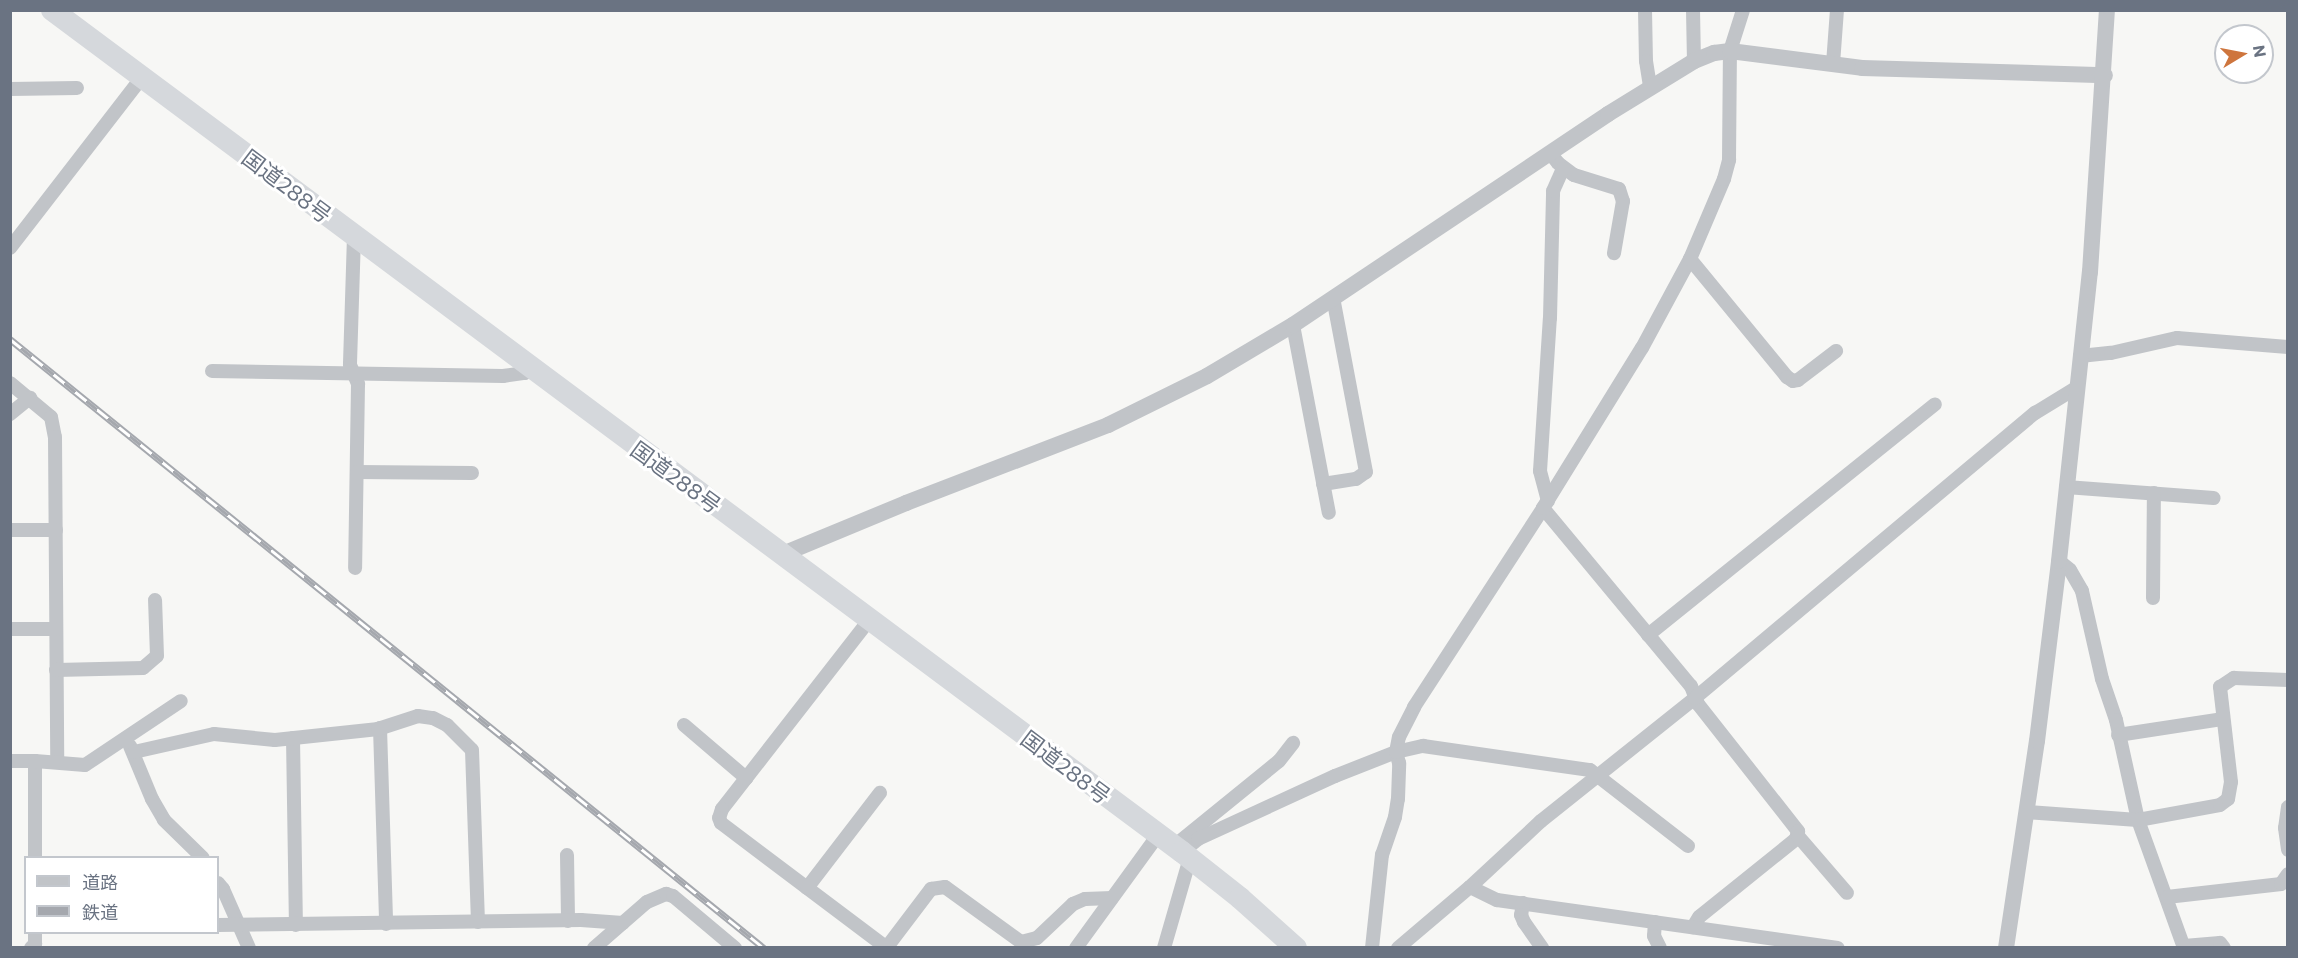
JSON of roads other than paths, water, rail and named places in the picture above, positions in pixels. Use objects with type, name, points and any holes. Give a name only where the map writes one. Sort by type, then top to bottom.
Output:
[{"type":"highway","name":"国道288号","points":[[52,10],[1176,848],[1270,922],[1296,948]]},
{"type":"street","points":[[1645,10],[1646,61],[1650,87]]},
{"type":"street","points":[[1693,10],[1694,61]]},
{"type":"street","points":[[1372,948],[1382,855],[1395,817],[1398,799],[1399,763],[1396,752],[1399,737],[1414,707],[1545,505],[1642,348],[1690,259],[1724,179],[1729,160],[1731,51],[1743,10]]},
{"type":"street","points":[[1833,64],[1837,10]]},
{"type":"street","points":[[2006,948],[2027,812],[2059,561],[2090,272],[2105,75],[2107,10]]},
{"type":"street","points":[[783,554],[906,503],[1108,425],[1207,376],[1293,325],[1650,87],[1694,61],[1731,51],[1862,68],[2105,75]]},
{"type":"street","points":[[10,248],[142,77]]},
{"type":"street","points":[[10,89],[77,88]]},
{"type":"street","points":[[1550,153],[1563,169],[1588,180],[1619,189],[1623,201],[1614,253]]},
{"type":"street","points":[[1563,169],[1553,191],[1550,318],[1540,471],[1545,505],[1691,686],[1695,698],[1798,831],[1798,836],[1847,893]]},
{"type":"street","points":[[354,236],[350,365],[358,384],[355,568]]},
{"type":"street","points":[[1690,259],[1786,377],[1793,381],[1798,380],[1836,351]]},
{"type":"street","points":[[1323,484],[1356,479],[1366,472],[1333,298]]},
{"type":"street","points":[[1293,325],[1329,513]]},
{"type":"street","points":[[2080,356],[2111,353],[2177,338],[2288,347]]},
{"type":"street","points":[[212,371],[503,376],[525,373],[532,369]]},
{"type":"street","points":[[10,383],[51,417],[53,425],[57,762]]},
{"type":"street","points":[[1398,948],[1470,887],[1541,821],[1695,698],[2035,413],[2076,388]]},
{"type":"street","points":[[10,414],[30,398]]},
{"type":"street","points":[[1648,635],[1935,405]]},
{"type":"street","points":[[357,472],[472,473]]},
{"type":"street","points":[[2066,487],[2214,498]]},
{"type":"street","points":[[2153,598],[2154,493]]},
{"type":"street","points":[[10,530],[56,530]]},
{"type":"street","points":[[2059,561],[2070,570],[2082,591],[2138,820],[2184,947],[2220,943],[2224,948]]},
{"type":"street","points":[[56,670],[143,668],[157,656],[155,600]]},
{"type":"street","points":[[870,619],[719,814],[721,823],[887,947],[931,889],[945,887],[1021,942],[1037,938],[1073,904],[1085,899],[1112,898]]},
{"type":"street","points":[[10,629],[56,629]]},
{"type":"street","points":[[2027,812],[2138,820],[2220,805],[2228,799],[2231,782],[2220,687],[2234,678],[2288,680]]},
{"type":"street","points":[[10,761],[85,765],[181,701]]},
{"type":"street","points":[[134,752],[214,734],[242,735],[260,741],[380,728],[418,716],[433,718],[447,725],[472,750],[478,922]]},
{"type":"street","points":[[2118,735],[2222,719]]},
{"type":"street","points":[[684,725],[746,778]]},
{"type":"street","points":[[380,728],[386,924]]},
{"type":"street","points":[[293,738],[296,925]]},
{"type":"street","points":[[125,739],[134,752],[147,789],[164,820],[201,856]]},
{"type":"street","points":[[1076,948],[1112,898],[1176,848],[1279,761],[1293,743]]},
{"type":"street","points":[[1176,848],[1335,776],[1396,752],[1423,746],[1590,770],[1688,846]]},
{"type":"street","points":[[34,761],[35,856]]},
{"type":"street","points":[[807,888],[880,793]]},
{"type":"street","points":[[2288,807],[2285,828],[2288,850]]},
{"type":"street","points":[[1693,927],[1700,917],[1798,836]]},
{"type":"street","points":[[1164,948],[1176,848]]},
{"type":"street","points":[[567,855],[568,921]]},
{"type":"street","points":[[2167,897],[2281,884],[2288,874]]},
{"type":"street","points":[[219,884],[249,948]]},
{"type":"street","points":[[1470,887],[1497,900],[1693,927],[1778,944],[1838,948]]},
{"type":"street","points":[[604,945],[623,923],[647,902],[666,894],[675,897],[735,948]]},
{"type":"street","points":[[1523,903],[1521,915],[1542,948]]},
{"type":"street","points":[[219,926],[568,921],[623,923]]},
{"type":"street","points":[[1655,922],[1654,936],[1660,948]]},
{"type":"railway","points":[[10,339],[764,948]]}]
